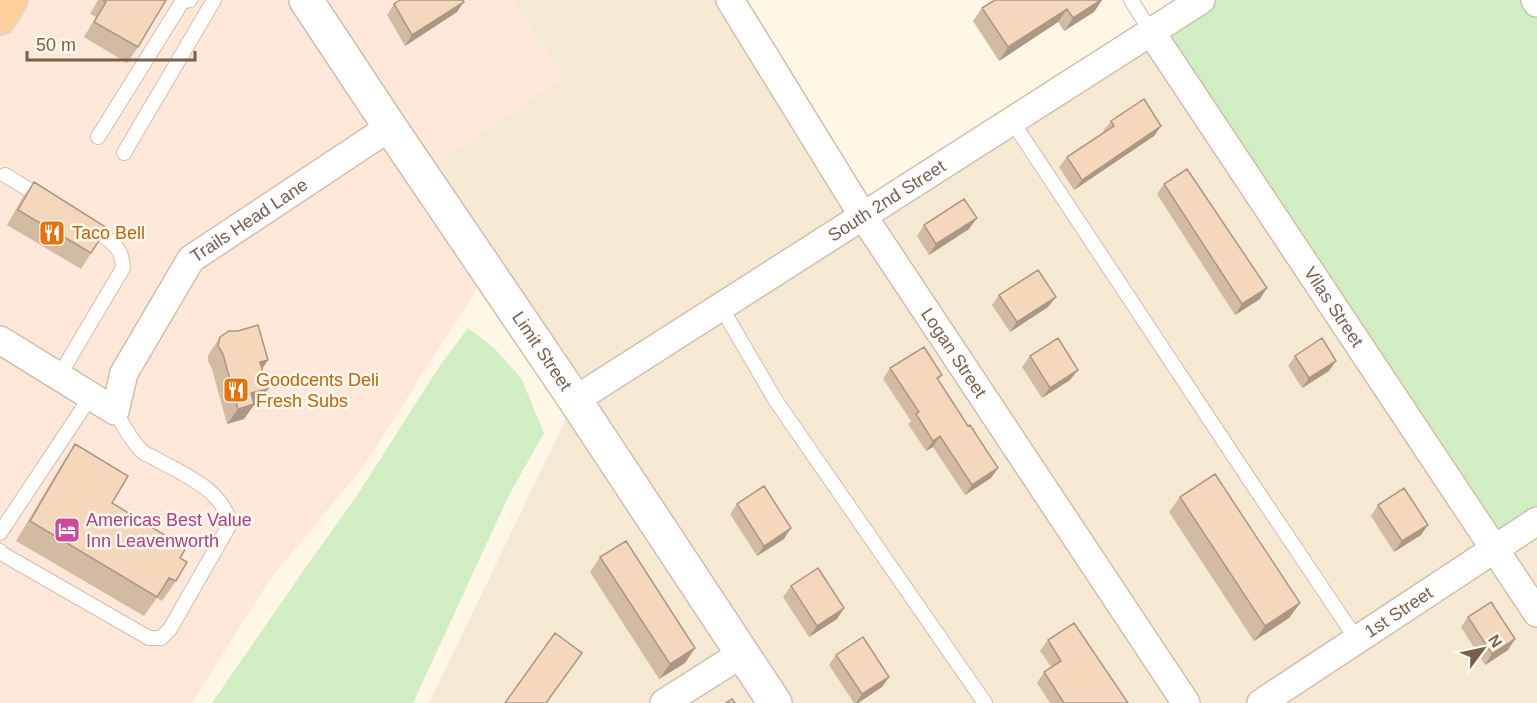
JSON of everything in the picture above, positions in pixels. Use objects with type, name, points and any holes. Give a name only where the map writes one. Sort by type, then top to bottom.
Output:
[{"type":"highway","points":[[0,18],[11,0]]},
{"type":"street","name":"Limit Street","points":[[306,0],[775,703]]},
{"type":"street","name":"Logan Street","points":[[730,0],[863,216],[1186,703]]},
{"type":"street","name":"South 2nd Street","points":[[575,400],[1201,0]]},
{"type":"street","name":"Vilas Street","points":[[1151,32],[1537,613]]},
{"type":"street","name":"Trails Head Lane","points":[[116,411],[124,373],[191,259],[390,127]]},
{"type":"street","points":[[0,340],[116,411]]},
{"type":"street","name":"1st Street","points":[[1261,703],[1537,521]]},
{"type":"street","points":[[664,703],[743,653]]},
{"type":"lane","points":[[98,137],[182,2],[190,0]]},
{"type":"lane","points":[[124,153],[214,0]]},
{"type":"lane","name":"Vilas Street","points":[[1131,0],[1151,32]]},
{"type":"lane","points":[[1012,121],[1357,640]]},
{"type":"lane","points":[[5,175],[55,206]]},
{"type":"lane","points":[[58,376],[123,268],[123,260],[115,244],[75,219]]},
{"type":"lane","points":[[722,307],[776,401],[985,703]]},
{"type":"lane","points":[[0,533],[91,396]]},
{"type":"lane","points":[[0,551],[1,554],[149,638],[161,638],[170,629],[230,524],[228,514],[209,490],[144,452],[128,433],[116,411]]},
{"type":"shaded area","points":[[0,0],[512,0],[563,77],[422,174],[488,272],[363,467],[268,582],[192,703],[0,703]]},
{"type":"shaded area","points":[[512,0],[732,0],[863,216],[1151,32],[1537,521],[1537,703],[429,703],[575,400],[422,174],[563,77]]},
{"type":"green space","points":[[1201,0],[1535,0],[1537,3],[1537,521],[1495,549],[1151,32]]},
{"type":"green space","points":[[468,328],[494,348],[521,378],[544,433],[509,495],[413,703],[212,703],[356,497],[441,364]]},
{"type":"building","points":[[103,0],[166,0],[138,47],[94,22],[106,2]]},
{"type":"building","points":[[400,0],[463,0],[464,2],[412,35],[394,4]]},
{"type":"building","points":[[995,0],[1101,0],[1073,18],[1067,9],[1008,47],[982,8]]},
{"type":"building","points":[[1144,99],[1161,126],[1082,180],[1067,157],[1114,126],[1111,121]]},
{"type":"building","points":[[1187,169],[1267,288],[1242,304],[1164,184]]},
{"type":"building","points":[[34,182],[107,228],[91,253],[18,210]]},
{"type":"building","points":[[964,199],[977,218],[936,244],[924,225]]},
{"type":"building","points":[[1038,270],[1056,297],[1017,322],[999,295]]},
{"type":"building","points":[[258,325],[268,360],[260,362],[268,389],[251,393],[254,404],[238,409],[223,354],[218,346],[219,341],[220,337],[229,331],[238,331]]},
{"type":"building","points":[[1058,338],[1078,370],[1050,388],[1030,356]]},
{"type":"building","points":[[1322,338],[1336,361],[1309,378],[1295,356]]},
{"type":"building","points":[[924,347],[942,375],[937,378],[998,468],[972,485],[940,436],[933,441],[916,414],[919,412],[890,368]]},
{"type":"building","name":"Americas Best Value Inn Leavenworth","points":[[75,444],[128,476],[112,503],[186,548],[180,558],[187,562],[176,581],[169,578],[157,597],[30,521]]},
{"type":"building","points":[[1215,474],[1300,603],[1265,626],[1180,497]]},
{"type":"building","points":[[764,486],[791,528],[764,546],[737,504]]},
{"type":"building","points":[[1404,488],[1428,525],[1402,541],[1378,505]]},
{"type":"building","points":[[626,541],[695,648],[670,664],[600,557]]},
{"type":"building","points":[[818,568],[844,608],[817,626],[791,586]]},
{"type":"building","points":[[1491,602],[1515,639],[1492,654],[1468,617]]},
{"type":"building","points":[[1074,623],[1128,703],[1064,703],[1044,672],[1061,661],[1048,640]]},
{"type":"building","points":[[555,633],[582,653],[546,703],[505,703]]},
{"type":"building","points":[[863,637],[889,677],[862,694],[836,655]]},
{"type":"place","name":"Taco Bell","points":[[52,233]]},
{"type":"place","name":"Goodcents Deli Fresh Subs","points":[[236,390]]},
{"type":"place","name":"Americas Best Value Inn Leavenworth","points":[[67,530]]}]
